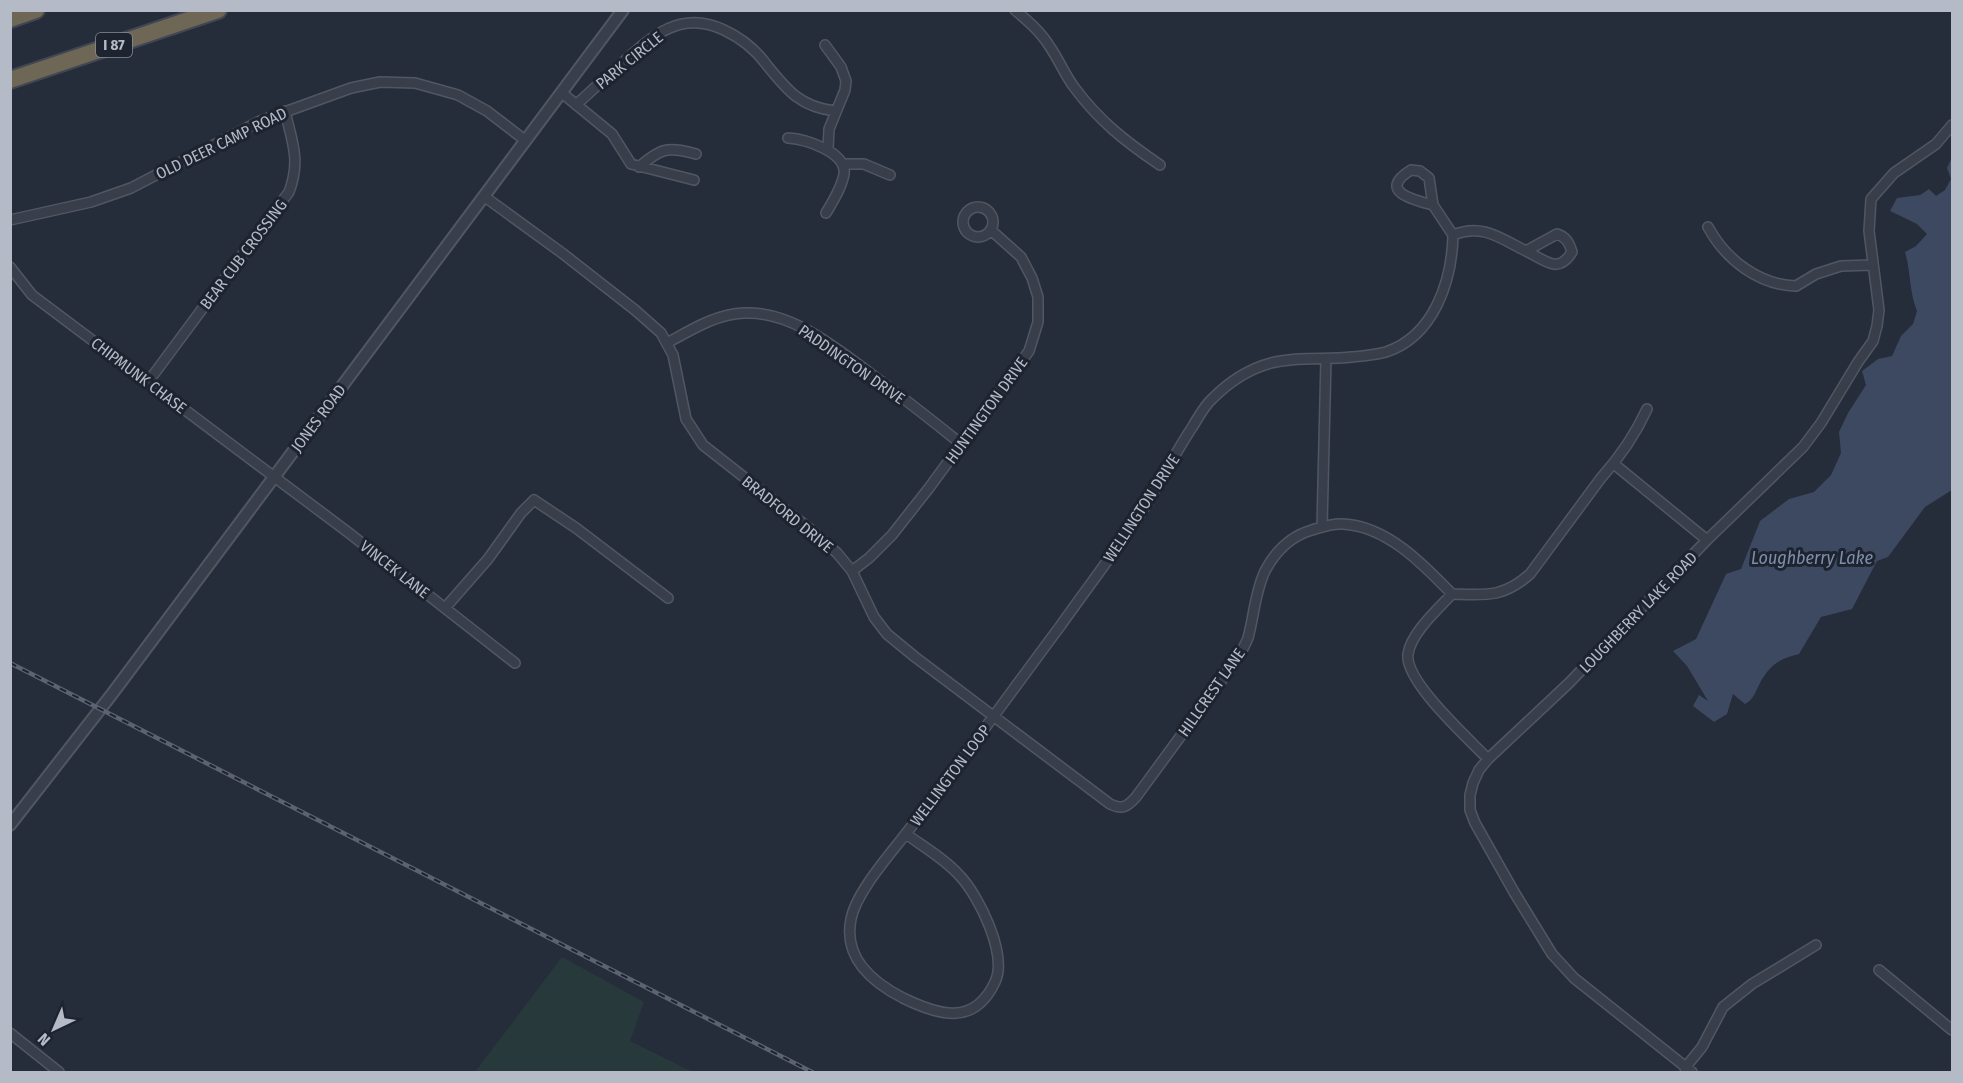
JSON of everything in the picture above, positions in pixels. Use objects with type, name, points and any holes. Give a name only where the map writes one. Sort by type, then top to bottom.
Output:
[{"type":"highway","points":[[10,19],[36,10]]},
{"type":"highway","name":"I 87","points":[[10,80],[218,10]]},
{"type":"street","name":"JONES ROAD","points":[[10,825],[112,694],[623,10]]},
{"type":"street","points":[[1015,10],[1033,25],[1044,39],[1074,87],[1096,114],[1117,135],[1160,165]]},
{"type":"street","name":"PARK CIRCLE","points":[[576,105],[643,44],[664,30],[678,25],[705,22],[732,33],[757,51],[788,90],[801,101],[817,108],[835,111]]},
{"type":"street","points":[[825,45],[846,75],[845,90],[827,136],[828,149]]},
{"type":"street","name":"OLD DEER CAMP ROAD","points":[[10,220],[33,217],[131,188],[260,121],[351,88],[380,82],[415,83],[458,95],[472,101],[526,141]]},
{"type":"street","points":[[562,93],[612,134],[627,161],[639,167],[694,180]]},
{"type":"street","name":"BEAR CUB CROSSING","points":[[148,382],[290,192],[296,175],[296,161],[285,111]]},
{"type":"street","name":"LOUGHBERRY LAKE ROAD","points":[[1688,1070],[1574,978],[1552,954],[1475,824],[1470,810],[1473,783],[1479,770],[1488,759],[1569,683],[1707,540],[1803,447],[1821,423],[1858,362],[1874,341],[1879,310],[1869,231],[1871,199],[1894,173],[1936,144],[1953,125]]},
{"type":"street","points":[[788,138],[828,149],[842,164],[844,173],[836,197],[826,213]]},
{"type":"street","points":[[639,167],[658,152],[668,149],[680,149],[696,154]]},
{"type":"street","points":[[842,164],[864,164],[890,175]]},
{"type":"street","points":[[1433,205],[1402,195],[1397,191],[1396,185],[1411,170],[1420,171],[1429,178],[1433,205],[1453,235],[1466,230],[1480,230],[1554,265],[1566,261],[1572,252],[1570,243],[1557,234],[1526,251]]},
{"type":"street","name":"BRADFORD DRIVE","points":[[485,197],[562,253],[651,323],[668,343],[673,355],[686,419],[703,445],[837,553],[852,571],[874,617],[887,634],[1110,804],[1119,809],[1124,808]]},
{"type":"street","points":[[1708,228],[1724,249],[1748,272],[1769,282],[1796,286],[1816,274],[1841,266],[1873,265]]},
{"type":"street","name":"HUNTINGTON DRIVE","points":[[852,571],[892,535],[1029,351],[1038,322],[1038,297],[1027,266],[1021,257],[992,231]]},
{"type":"street","name":"WELLINGTON DRIVE","points":[[993,717],[1123,539],[1207,404],[1229,384],[1252,369],[1287,360],[1326,359],[1383,353],[1408,340],[1433,312],[1444,290],[1452,257],[1453,235]]},
{"type":"street","name":"CHIPMUNK CHASE","points":[[10,267],[32,295],[273,477]]},
{"type":"street","name":"PADDINGTON DRIVE","points":[[668,343],[700,325],[723,316],[752,313],[781,318],[805,328],[832,346],[960,443]]},
{"type":"street","points":[[1322,527],[1326,359]]},
{"type":"street","points":[[1488,759],[1425,693],[1413,674],[1408,659],[1412,641],[1452,594],[1499,593],[1516,586],[1530,574],[1601,478],[1614,464],[1635,433],[1647,409]]},
{"type":"street","points":[[1614,464],[1707,540]]},
{"type":"street","name":"VINCEK LANE","points":[[273,477],[349,533],[515,663]]},
{"type":"street","points":[[445,608],[488,559],[520,513],[534,500],[576,528],[668,598]]},
{"type":"street","name":"HILLCREST LANE","points":[[1124,808],[1136,797],[1244,647],[1261,582],[1273,558],[1289,542],[1322,527],[1345,524],[1366,528],[1423,564],[1452,594]]},
{"type":"street","name":"WELLINGTON LOOP","points":[[906,834],[993,717]]},
{"type":"street","points":[[906,834],[962,877],[983,914],[998,951],[998,973],[989,992],[981,1001],[960,1013],[936,1013],[882,987],[863,969],[851,943],[850,920],[855,907],[868,883],[906,834]]},
{"type":"street","points":[[1688,1070],[1723,1007],[1752,984],[1816,945]]},
{"type":"street","points":[[1879,970],[1953,1030]]},
{"type":"street","points":[[10,1033],[59,1072]]},
{"type":"shaded area","points":[[562,957],[644,1002],[630,1041],[693,1072],[475,1072]]},
{"type":"water","name":"Loughberry Lake","points":[[1952,157],[1952,490],[1925,507],[1888,557],[1877,561],[1852,609],[1821,617],[1799,654],[1785,658],[1771,668],[1754,696],[1745,704],[1733,694],[1727,714],[1714,722],[1693,706],[1699,695],[1708,701],[1687,666],[1673,651],[1696,639],[1726,574],[1741,569],[1760,521],[1789,499],[1814,492],[1831,475],[1841,453],[1839,432],[1866,385],[1862,371],[1878,359],[1892,356],[1901,336],[1913,324],[1917,311],[1905,252],[1916,246],[1927,234],[1917,224],[1890,211],[1897,198],[1920,195],[1929,189],[1936,196],[1945,190],[1951,179],[1947,168]]},
{"type":"railway","points":[[10,663],[812,1072]]}]
